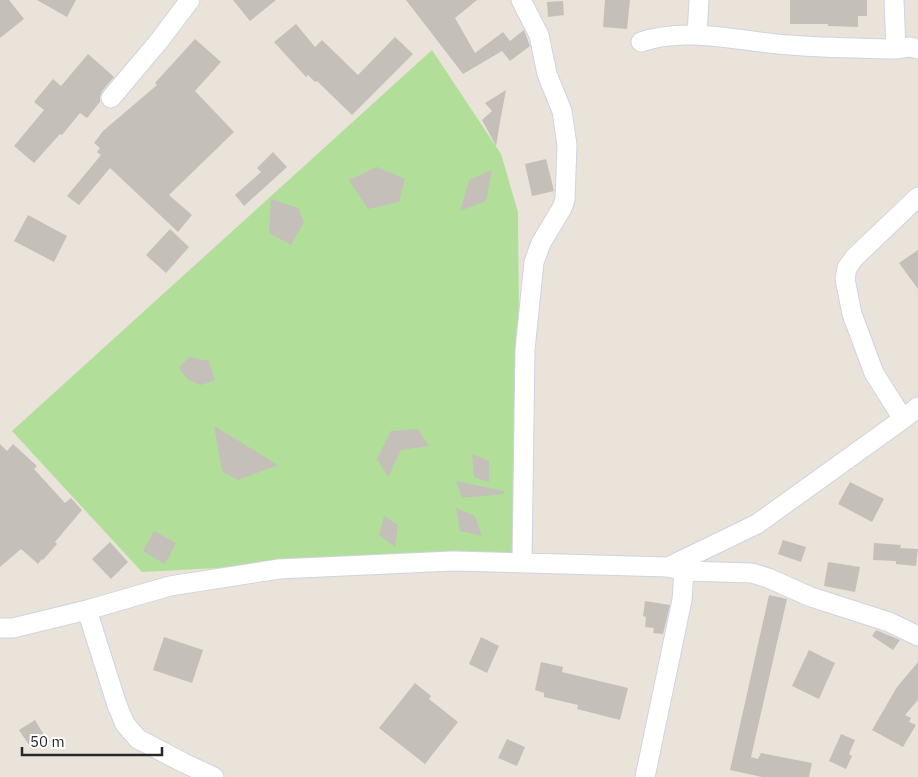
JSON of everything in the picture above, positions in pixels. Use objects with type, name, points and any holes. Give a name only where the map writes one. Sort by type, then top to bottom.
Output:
[{"type":"street","points":[[111,98],[159,41],[190,0]]},
{"type":"street","points":[[521,0],[539,35],[547,74],[562,111],[567,145],[565,200],[541,243],[534,262],[525,350],[522,562]]},
{"type":"street","points":[[697,35],[699,0]]},
{"type":"street","points":[[894,0],[896,49]]},
{"type":"street","points":[[641,42],[668,36],[697,35],[790,46],[896,49],[910,47],[918,49]]},
{"type":"street","points":[[676,569],[757,524],[911,413],[874,373],[852,314],[845,279],[848,268],[854,258],[918,196]]},
{"type":"street","points":[[0,628],[13,628],[87,610],[170,586],[279,569],[435,561],[522,562],[752,573],[811,597],[889,622],[918,636]]},
{"type":"street","points":[[645,777],[682,600],[676,569]]},
{"type":"street","points":[[87,610],[116,705],[125,724],[138,739],[214,777]]},
{"type":"green space","points":[[432,50],[501,154],[518,212],[521,552],[142,572],[12,431]]},
{"type":"building","points":[[0,0],[9,0],[24,19],[0,38]]},
{"type":"building","points":[[37,0],[76,0],[67,17]]},
{"type":"building","points":[[233,0],[276,0],[250,21]]},
{"type":"building","points":[[406,0],[477,0],[455,18],[475,53],[503,32],[510,41],[524,30],[530,46],[510,61],[502,51],[463,74]]},
{"type":"building","points":[[605,0],[630,0],[627,29],[603,27]]},
{"type":"building","points":[[790,0],[867,0],[867,16],[858,16],[858,27],[828,26],[828,24],[790,24]]},
{"type":"building","points":[[563,1],[564,15],[548,17],[547,2]]},
{"type":"building","points":[[296,24],[315,47],[322,40],[358,75],[395,37],[413,54],[352,115],[317,81],[315,82],[308,75],[306,77],[274,42]]},
{"type":"building","points":[[195,39],[221,62],[195,91],[234,132],[169,195],[192,215],[178,232],[110,168],[79,205],[67,196],[101,155],[97,152],[100,148],[94,143],[103,131],[157,85],[155,83]]},
{"type":"building","points":[[88,54],[114,77],[102,91],[100,102],[87,118],[80,113],[62,135],[60,134],[34,163],[14,146],[44,110],[34,102],[53,79],[61,86]]},
{"type":"building","points":[[506,90],[496,146],[482,120],[492,111],[485,103]]},
{"type":"building","points":[[273,152],[287,167],[244,206],[235,195],[261,172],[257,168]]},
{"type":"building","points":[[546,159],[554,191],[532,196],[525,164]]},
{"type":"building","points":[[377,167],[405,179],[399,202],[368,209],[349,180]]},
{"type":"building","points":[[492,170],[486,201],[460,211],[469,180]]},
{"type":"building","points":[[271,199],[298,208],[304,222],[291,245],[269,233]]},
{"type":"building","points":[[28,215],[67,236],[54,262],[14,241]]},
{"type":"building","points":[[170,229],[189,247],[166,273],[146,255]]},
{"type":"building","points":[[918,250],[918,289],[899,263]]},
{"type":"building","points":[[189,357],[209,361],[215,380],[201,385],[187,379],[179,368]]},
{"type":"building","points":[[214,426],[278,465],[238,480],[222,471]]},
{"type":"building","points":[[418,429],[429,446],[401,450],[388,477],[377,459],[391,431]]},
{"type":"building","points":[[0,444],[7,451],[13,444],[37,466],[34,469],[65,503],[71,498],[82,510],[55,542],[57,544],[38,564],[21,549],[0,567]]},
{"type":"building","points":[[472,454],[489,461],[489,482],[474,477]]},
{"type":"building","points":[[456,481],[504,491],[504,494],[462,498]]},
{"type":"building","points":[[850,482],[884,499],[872,522],[838,504]]},
{"type":"building","points":[[456,508],[475,516],[482,536],[460,531]]},
{"type":"building","points":[[384,516],[398,525],[395,547],[379,535]]},
{"type":"building","points":[[154,531],[176,543],[165,564],[143,551]]},
{"type":"building","points":[[783,540],[806,547],[801,562],[778,554]]},
{"type":"building","points":[[110,542],[128,562],[111,579],[92,559]]},
{"type":"building","points":[[874,543],[901,545],[900,548],[918,549],[916,566],[896,564],[896,561],[873,560]]},
{"type":"building","points":[[828,562],[860,567],[855,592],[824,586]]},
{"type":"building","points":[[769,595],[787,599],[751,757],[758,759],[761,753],[812,763],[809,777],[762,777],[730,770]]},
{"type":"building","points":[[645,601],[670,605],[663,634],[653,633],[654,628],[645,627],[646,617],[643,616]]},
{"type":"building","points":[[876,630],[900,640],[893,650],[872,636]]},
{"type":"building","points":[[164,637],[203,650],[192,683],[153,670]]},
{"type":"building","points":[[481,637],[499,646],[487,673],[469,664]]},
{"type":"building","points":[[809,650],[835,663],[819,699],[792,686]]},
{"type":"building","points":[[541,662],[563,667],[562,672],[628,688],[620,720],[577,709],[578,705],[544,697],[544,693],[535,690]]},
{"type":"building","points":[[918,662],[918,700],[905,715],[911,718],[909,722],[916,725],[903,747],[872,730],[897,687]]},
{"type":"building","points":[[415,683],[431,696],[429,699],[458,722],[425,764],[379,728]]},
{"type":"building","points":[[35,720],[46,738],[31,748],[19,730]]},
{"type":"building","points":[[841,734],[855,740],[849,754],[852,756],[846,769],[829,761]]},
{"type":"building","points":[[507,739],[525,747],[517,766],[498,758]]}]
